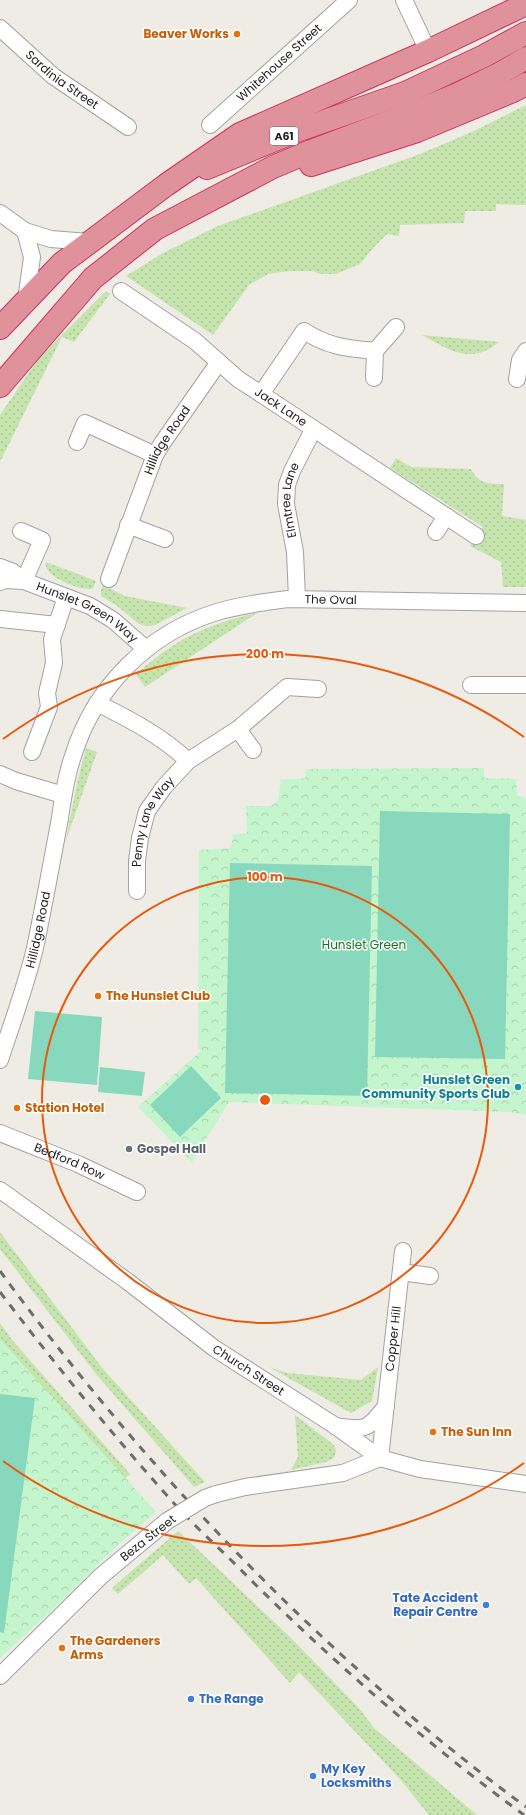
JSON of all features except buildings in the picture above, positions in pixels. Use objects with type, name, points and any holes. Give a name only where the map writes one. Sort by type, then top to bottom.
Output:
[{"type":"highway","points":[[166,185],[240,134],[428,51],[526,4]]},
{"type":"highway","name":"A61","points":[[0,328],[62,263],[88,242],[166,185],[299,130],[405,93],[484,56],[526,33]]},
{"type":"highway","name":"A61","points":[[0,386],[96,276],[155,229],[273,167],[311,151],[412,114],[499,74],[526,58]]},
{"type":"highway","points":[[252,179],[318,164],[417,131],[513,91],[526,84]]},
{"type":"street","name":"Whitehouse Street","points":[[210,125],[349,0]]},
{"type":"street","points":[[404,0],[428,51]]},
{"type":"street","name":"Sardinia Street","points":[[0,28],[53,76],[128,127]]},
{"type":"street","points":[[0,213],[24,231],[51,239],[88,242]]},
{"type":"street","points":[[24,231],[32,257],[26,301]]},
{"type":"street","name":"Jack Lane","points":[[121,291],[195,341],[238,379],[313,430],[380,472],[476,536]]},
{"type":"street","points":[[261,394],[298,326],[319,341],[335,346],[375,352]]},
{"type":"street","points":[[374,378],[375,352],[396,327]]},
{"type":"street","points":[[517,379],[520,360],[526,351]]},
{"type":"street","name":"Hillidge Road","points":[[109,579],[155,455],[167,435],[219,362]]},
{"type":"street","points":[[77,442],[85,423],[155,455]]},
{"type":"street","name":"Elmtree Lane","points":[[298,598],[295,552],[286,504],[287,485],[313,430]]},
{"type":"street","points":[[436,532],[446,516]]},
{"type":"street","points":[[128,525],[165,539]]},
{"type":"street","points":[[22,531],[42,540],[24,581]]},
{"type":"street","name":"Hunslet Green Way","points":[[0,567],[13,572],[24,581]]},
{"type":"street","name":"Hunslet Green Way","points":[[0,582],[4,580],[24,581],[90,606],[112,620],[146,649]]},
{"type":"street","points":[[32,752],[49,706],[47,693],[54,663],[52,639],[66,597]]},
{"type":"street","name":"The Oval","points":[[146,649],[194,622],[216,613],[264,602],[298,598],[526,603]]},
{"type":"street","points":[[0,619],[57,625]]},
{"type":"street","name":"Hillidge Road","points":[[0,1060],[18,1007],[34,948],[63,795],[73,755],[97,702],[113,681],[146,649]]},
{"type":"street","points":[[471,685],[526,686]]},
{"type":"street","name":"Penny Lane Way","points":[[136,891],[136,861],[147,811],[164,788],[188,761],[238,729],[287,687],[318,689]]},
{"type":"street","points":[[97,702],[152,734],[179,752],[188,761]]},
{"type":"street","points":[[238,729],[253,750]]},
{"type":"street","points":[[0,774],[22,783],[63,795]]},
{"type":"street","name":"Bedford Row","points":[[0,1133],[78,1164],[137,1192]]},
{"type":"street","name":"Church Street","points":[[0,1190],[123,1278],[214,1348],[334,1425],[380,1458],[420,1469],[526,1484]]},
{"type":"street","name":"Copper Hill","points":[[380,1458],[403,1251]]},
{"type":"street","points":[[401,1272],[430,1276]]},
{"type":"street","points":[[334,1425],[354,1429],[366,1427],[374,1421],[386,1405]]},
{"type":"street","name":"Beza Street","points":[[0,1676],[101,1576],[166,1521],[205,1498],[245,1487],[343,1473],[380,1458]]},
{"type":"green space","points":[[526,105],[526,205],[496,204],[496,211],[465,211],[464,223],[400,225],[399,236],[387,234],[360,264],[336,274],[321,274],[311,271],[290,271],[268,274],[249,285],[213,335],[126,276],[163,253],[218,226],[420,154],[474,131]]},
{"type":"green space","points":[[106,291],[110,294],[74,342],[62,337],[0,462],[0,415],[39,358]]},
{"type":"green space","points":[[422,335],[499,342],[489,349],[479,353],[469,354],[451,350]]},
{"type":"green space","points":[[396,458],[411,467],[471,469],[477,478],[484,482],[504,484],[502,516],[526,520],[526,587],[503,587],[501,562],[470,546],[483,527],[390,468]]},
{"type":"green space","points":[[46,562],[96,581],[93,588],[89,589],[74,586],[57,578],[46,568]]},
{"type":"green space","points":[[103,585],[125,596],[187,608],[155,625],[148,626],[139,624],[116,605],[101,596]]},
{"type":"green space","points":[[257,613],[145,687],[136,674],[164,652],[192,635],[222,622]]},
{"type":"green space","points":[[86,748],[97,752],[65,843],[78,779]]},
{"type":"green space","name":"Hunslet Green","points":[[484,768],[484,778],[516,779],[517,795],[526,799],[526,1115],[510,1112],[229,1102],[192,1162],[138,1107],[201,1051],[198,1048],[199,850],[231,848],[233,835],[247,833],[246,806],[271,806],[278,801],[281,780],[305,778],[306,769]]},
{"type":"green space","points":[[380,811],[510,814],[505,1059],[375,1057]]},
{"type":"green space","points":[[230,863],[372,866],[367,1096],[225,1093]]},
{"type":"green space","points":[[35,1011],[102,1017],[97,1085],[28,1079]]},
{"type":"green space","points":[[191,1066],[221,1098],[180,1137],[150,1105]]},
{"type":"green space","points":[[100,1067],[145,1072],[142,1096],[98,1092]]},
{"type":"green space","points":[[0,1232],[103,1369],[205,1482],[194,1487],[96,1374],[0,1249]]},
{"type":"green space","points":[[0,1323],[13,1341],[130,1474],[124,1479],[0,1339]]},
{"type":"green space","points":[[0,1339],[156,1512],[120,1543],[51,1611],[0,1658]]},
{"type":"green space","points":[[269,1367],[287,1373],[361,1380],[378,1367],[372,1401],[351,1413]]},
{"type":"green space","points":[[0,1394],[35,1398],[4,1633],[0,1632]]},
{"type":"green space","points":[[295,1415],[334,1445],[336,1451],[334,1458],[326,1462],[291,1470],[298,1457]]},
{"type":"green space","points":[[178,1531],[290,1637],[359,1708],[374,1728],[477,1815],[429,1815],[399,1778],[299,1672],[290,1683],[196,1578],[189,1584],[163,1555],[118,1594],[112,1588]]},
{"type":"railway","points":[[0,1271],[57,1346],[116,1419],[178,1490],[243,1559],[310,1625],[379,1689],[451,1749],[526,1807]]},
{"type":"railway","points":[[0,1292],[105,1423],[171,1500],[195,1525],[340,1665],[412,1727],[524,1815]]},
{"type":"place","name":"Beaver Works","points":[[237,34]]},
{"type":"place","name":"The Hunslet Club","points":[[98,996]]},
{"type":"place","name":"Hunslet Green Community Sports Club","points":[[518,1087]]},
{"type":"place","name":"Station Hotel","points":[[17,1108]]},
{"type":"place","name":"Gospel Hall","points":[[129,1149]]},
{"type":"place","name":"The Sun Inn","points":[[433,1432]]},
{"type":"place","name":"Tate Accident Repair Centre","points":[[486,1605]]},
{"type":"place","name":"The Gardeners Arms","points":[[62,1648]]},
{"type":"place","name":"The Range","points":[[191,1699]]},
{"type":"place","name":"My Key Locksmiths","points":[[313,1776]]}]
